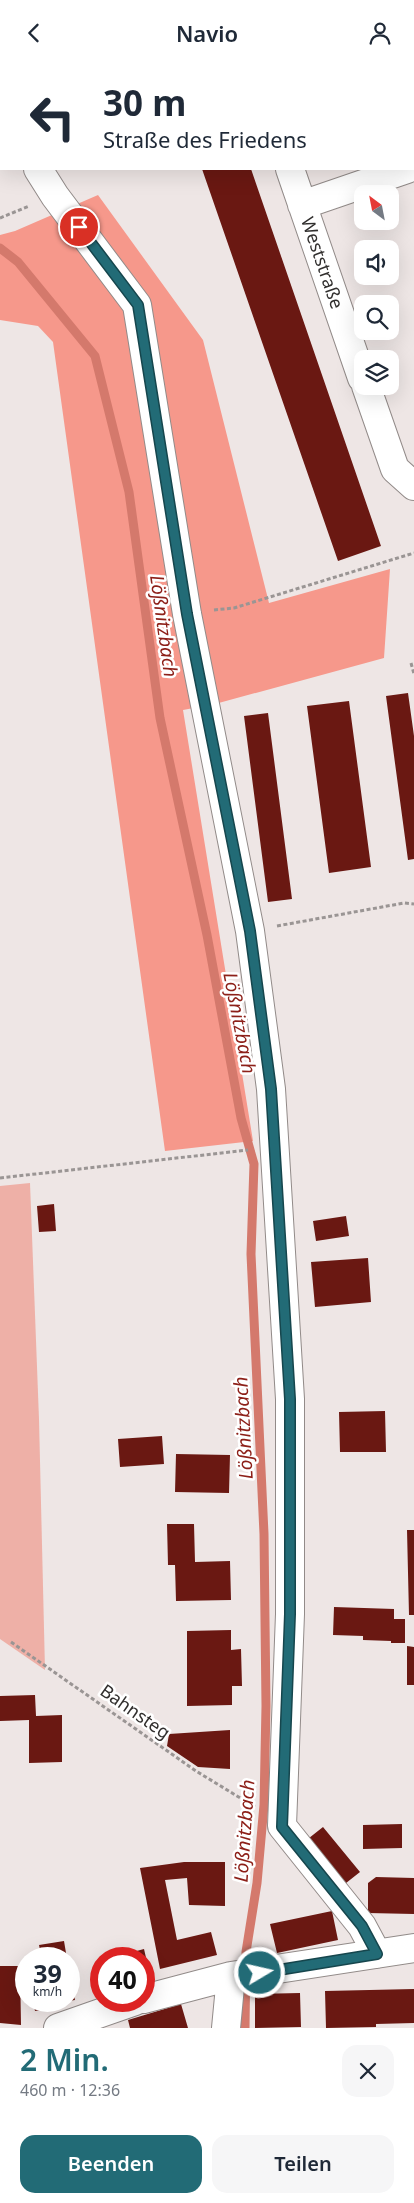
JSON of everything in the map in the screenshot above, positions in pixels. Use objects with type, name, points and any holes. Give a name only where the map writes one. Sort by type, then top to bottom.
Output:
[{"type":"street","points":[[39,170],[55,196],[138,305],[187,614],[250,931],[271,1089],[290,1399],[290,1614],[282,1827],[362,1926],[377,1954]]},
{"type":"street","name":"Weststraße","points":[[290,170],[354,355]]},
{"type":"street","name":"Weststraße","points":[[302,205],[404,170]]},
{"type":"street","points":[[369,395],[395,469],[414,485]]},
{"type":"street","points":[[155,1996],[244,1975],[414,1947]]},
{"type":"street","points":[[226,2028],[244,1975]]},
{"type":"street","points":[[58,2028],[101,2012]]},
{"type":"path","points":[[187,614],[234,608],[414,553]]},
{"type":"path","points":[[411,663],[414,674]]},
{"type":"path","points":[[250,931],[404,903],[414,904]]},
{"type":"path","points":[[0,1178],[240,1151]]},
{"type":"path","name":"Bahnsteg","points":[[11,1642],[196,1771],[246,1800]]},
{"type":"shaded area","points":[[98,195],[203,340],[269,603],[390,569],[384,658],[215,704],[183,710],[253,1141],[165,1151],[53,342],[38,326],[0,320],[0,235],[15,231]]},
{"type":"shaded area","points":[[30,1183],[39,1419],[45,1670],[0,1639],[0,1186]]},
{"type":"building","points":[[202,170],[251,170],[381,546],[338,561]]},
{"type":"building","points":[[408,693],[414,736],[414,859],[408,860],[386,696]]},
{"type":"building","points":[[349,701],[371,867],[329,873],[307,706]]},
{"type":"building","points":[[268,713],[292,899],[268,902],[244,716]]},
{"type":"building","points":[[54,1204],[56,1231],[39,1232],[37,1206]]},
{"type":"building","points":[[346,1216],[349,1236],[316,1241],[313,1221]]},
{"type":"building","points":[[368,1258],[371,1302],[315,1307],[311,1262]]},
{"type":"building","points":[[385,1411],[386,1452],[340,1452],[339,1412]]},
{"type":"building","points":[[162,1436],[164,1464],[120,1467],[118,1439]]},
{"type":"building","points":[[176,1454],[230,1455],[229,1493],[175,1492]]},
{"type":"building","points":[[167,1524],[194,1524],[195,1562],[230,1561],[231,1600],[176,1601],[175,1565],[168,1565]]},
{"type":"building","points":[[407,1530],[414,1530],[414,1615],[409,1615]]},
{"type":"building","points":[[334,1607],[394,1609],[394,1619],[405,1619],[405,1643],[363,1640],[363,1636],[333,1635]]},
{"type":"building","points":[[231,1630],[231,1650],[241,1649],[242,1686],[232,1686],[232,1705],[187,1706],[187,1631]]},
{"type":"building","points":[[407,1646],[414,1647],[414,1685],[407,1685]]},
{"type":"building","points":[[35,1695],[36,1716],[62,1715],[62,1762],[29,1763],[29,1720],[0,1721],[0,1696]]},
{"type":"building","points":[[230,1730],[230,1769],[198,1767],[167,1746],[169,1734]]},
{"type":"building","points":[[402,1824],[402,1848],[363,1849],[363,1825]]},
{"type":"building","points":[[323,1827],[360,1872],[341,1887],[304,1842]]},
{"type":"building","points":[[184,1862],[225,1862],[225,1906],[189,1905],[187,1878],[165,1880],[177,1940],[211,1932],[217,1955],[160,1969],[140,1868]]},
{"type":"building","points":[[376,1877],[414,1878],[414,1914],[368,1913],[368,1883]]},
{"type":"building","points":[[332,1911],[338,1940],[277,1953],[270,1924]]},
{"type":"building","points":[[64,1941],[65,1947],[39,1947],[39,1945]]},
{"type":"building","points":[[0,1966],[15,1966],[15,2012],[21,2012],[21,2025],[0,2023]]},
{"type":"building","points":[[414,1989],[414,2023],[376,2024],[376,2027],[326,2028],[325,1991]]},
{"type":"building","points":[[300,1993],[301,2027],[255,2028],[255,1994]]},
{"type":"building","points":[[181,2004],[188,2028],[130,2028],[128,2020]]},
{"type":"waterway","name":"Lößnitzbach","points":[[0,248],[18,262],[95,356],[129,492],[160,718],[207,935],[241,1118],[254,1164],[251,1254],[264,1534],[266,1706],[264,1805],[257,1883],[246,1952],[245,2028]]},
{"type":"route","points":[[79,227],[138,305],[187,614],[250,931],[271,1089],[290,1399],[290,1614],[282,1827],[362,1926],[377,1954],[260,1973]]}]
